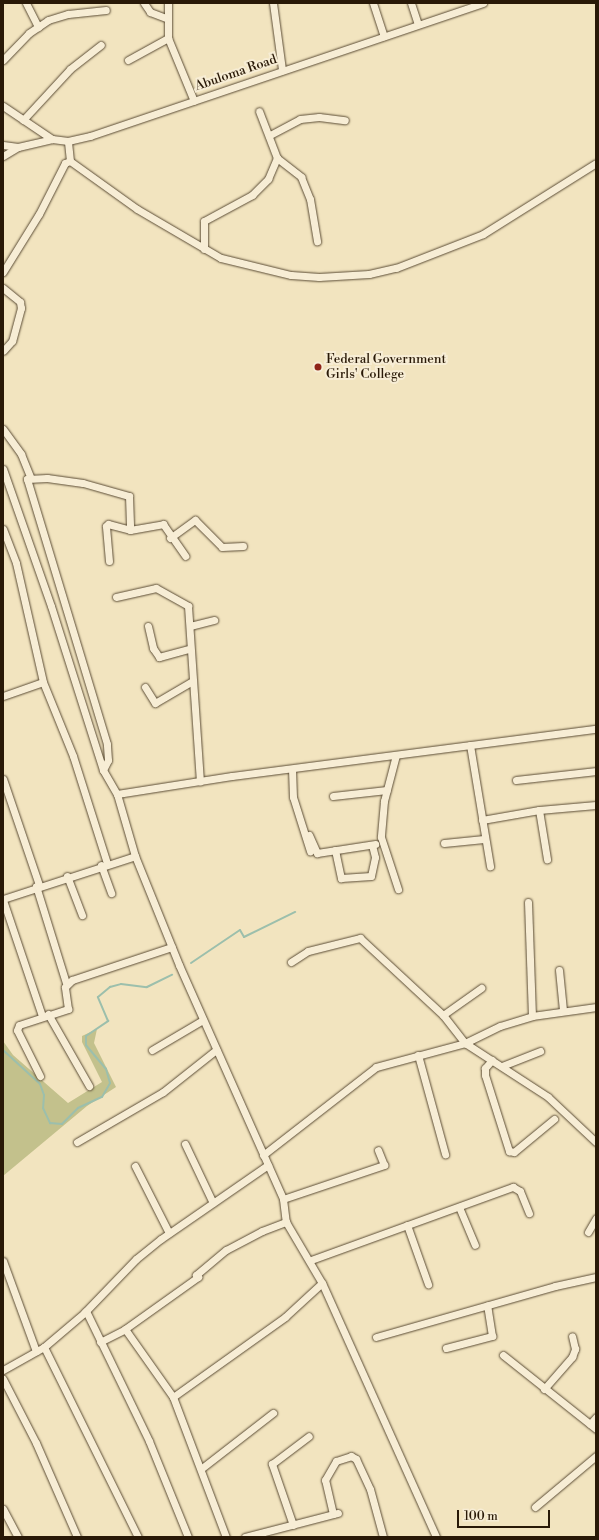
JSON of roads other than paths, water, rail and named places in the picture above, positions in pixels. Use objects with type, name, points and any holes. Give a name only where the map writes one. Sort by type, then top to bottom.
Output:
[{"type":"street","points":[[26,3],[38,27]]},
{"type":"street","points":[[144,3],[150,12],[166,18]]},
{"type":"street","points":[[168,3],[166,18],[168,38],[194,101]]},
{"type":"street","points":[[273,3],[282,70]]},
{"type":"street","points":[[373,3],[384,36]]},
{"type":"street","points":[[411,3],[418,24]]},
{"type":"street","name":"Abuloma Road","points":[[3,106],[52,139],[68,140],[90,136],[483,3]]},
{"type":"street","points":[[3,60],[38,27],[68,14],[106,10]]},
{"type":"street","points":[[128,60],[168,38]]},
{"type":"street","points":[[23,120],[70,70],[101,45]]},
{"type":"street","points":[[259,111],[270,135],[277,158],[301,177],[310,199],[317,241]]},
{"type":"street","points":[[270,135],[300,119],[319,117],[345,120]]},
{"type":"street","points":[[3,156],[18,147],[52,139]]},
{"type":"street","points":[[68,140],[70,161],[137,209],[221,258],[291,275],[376,273],[419,260],[437,250],[483,234],[596,163]]},
{"type":"street","points":[[3,145],[18,147]]},
{"type":"street","points":[[204,249],[204,221],[252,195],[268,179],[277,158]]},
{"type":"street","points":[[3,272],[39,214],[65,163],[70,161]]},
{"type":"street","points":[[3,288],[20,302],[21,308],[12,341],[3,351]]},
{"type":"street","points":[[3,429],[21,454],[30,476],[27,482],[107,744],[108,760],[103,770]]},
{"type":"street","points":[[3,469],[51,606],[103,770],[117,794],[135,856],[203,1020],[283,1199],[286,1222],[311,1260],[322,1283],[436,1537]]},
{"type":"street","points":[[30,476],[83,483],[129,496],[130,530]]},
{"type":"street","points":[[170,538],[195,520],[222,547],[243,546]]},
{"type":"street","points":[[109,561],[106,525],[130,530],[163,524],[170,538],[185,556]]},
{"type":"street","points":[[3,531],[16,563],[44,682],[73,756],[111,893]]},
{"type":"street","points":[[116,597],[148,588],[165,591],[188,606],[190,626],[188,649],[200,782]]},
{"type":"street","points":[[190,626],[214,620]]},
{"type":"street","points":[[148,626],[153,648],[159,657],[188,649]]},
{"type":"street","points":[[3,696],[44,682]]},
{"type":"street","points":[[145,686],[156,702],[191,682]]},
{"type":"street","points":[[117,794],[292,769],[596,729]]},
{"type":"street","points":[[470,745],[484,839],[490,866]]},
{"type":"street","points":[[396,755],[387,790],[382,843],[398,889]]},
{"type":"street","points":[[292,769],[293,797],[310,851]]},
{"type":"street","points":[[516,780],[596,771]]},
{"type":"street","points":[[3,779],[38,885],[66,983],[68,1009],[45,1015],[19,1025],[17,1030],[40,1076]]},
{"type":"street","points":[[333,796],[387,790]]},
{"type":"street","points":[[482,820],[539,810],[596,805]]},
{"type":"street","points":[[539,810],[547,859]]},
{"type":"street","points":[[309,835],[317,854],[382,843]]},
{"type":"street","points":[[444,843],[484,839]]},
{"type":"street","points":[[335,850],[341,878],[371,876],[375,857],[372,845]]},
{"type":"street","points":[[89,1086],[45,1015],[3,899],[38,885],[104,864],[135,856]]},
{"type":"street","points":[[67,876],[82,915]]},
{"type":"street","points":[[528,902],[532,1016]]},
{"type":"street","points":[[291,962],[308,951],[360,938],[442,1015],[465,1044],[502,1066],[556,1103],[596,1142]]},
{"type":"street","points":[[66,983],[172,947]]},
{"type":"street","points":[[559,970],[563,1010]]},
{"type":"street","points":[[442,1015],[481,988]]},
{"type":"street","points":[[263,1155],[361,1077],[376,1067],[465,1044],[500,1026],[532,1016],[563,1010],[596,1007]]},
{"type":"street","points":[[152,1050],[203,1020]]},
{"type":"street","points":[[77,1142],[163,1092],[216,1050]]},
{"type":"street","points":[[502,1066],[540,1051]]},
{"type":"street","points":[[418,1055],[445,1154]]},
{"type":"street","points":[[492,1060],[485,1068],[485,1074],[510,1152],[554,1119]]},
{"type":"street","points":[[185,1144],[213,1203]]},
{"type":"street","points":[[283,1199],[384,1165],[378,1150]]},
{"type":"street","points":[[3,1370],[44,1347],[86,1311],[136,1259],[169,1233],[268,1165]]},
{"type":"street","points":[[135,1166],[169,1233]]},
{"type":"street","points":[[311,1260],[513,1187],[520,1191],[530,1214]]},
{"type":"street","points":[[459,1207],[475,1246]]},
{"type":"street","points":[[588,1232],[596,1218]]},
{"type":"street","points":[[100,1342],[125,1329],[198,1277],[196,1274],[226,1250],[286,1222]]},
{"type":"street","points":[[407,1225],[428,1284]]},
{"type":"street","points":[[3,1261],[36,1351]]},
{"type":"street","points":[[376,1337],[487,1305],[596,1278]]},
{"type":"street","points":[[173,1396],[285,1317],[322,1283]]},
{"type":"street","points":[[446,1348],[492,1336],[487,1305]]},
{"type":"street","points":[[86,1311],[149,1441],[188,1537]]},
{"type":"street","points":[[125,1329],[173,1396],[202,1468],[226,1537]]},
{"type":"street","points":[[544,1389],[572,1357],[576,1349],[572,1336]]},
{"type":"street","points":[[44,1347],[138,1537]]},
{"type":"street","points":[[503,1354],[544,1389],[593,1426],[596,1417]]},
{"type":"street","points":[[3,1379],[36,1443],[77,1537]]},
{"type":"street","points":[[202,1468],[274,1413]]},
{"type":"street","points":[[293,1525],[272,1464],[309,1436]]},
{"type":"street","points":[[245,1537],[336,1514],[325,1480],[336,1461],[351,1456],[356,1460],[370,1489],[383,1537]]},
{"type":"street","points":[[535,1506],[596,1456]]},
{"type":"street","points":[[3,1509],[18,1537]]},
{"type":"waterway","points":[[191,963],[240,930],[244,937],[295,912]]},
{"type":"waterway","points":[[3,1050],[40,1084],[44,1095],[43,1108],[50,1123],[62,1124],[78,1108],[102,1097],[110,1083],[106,1069],[86,1045],[86,1036],[108,1021],[98,997],[110,987],[121,984],[147,987],[172,975]]},
{"type":"place","name":"Federal Government Girls' College","points":[[318,367]]}]
